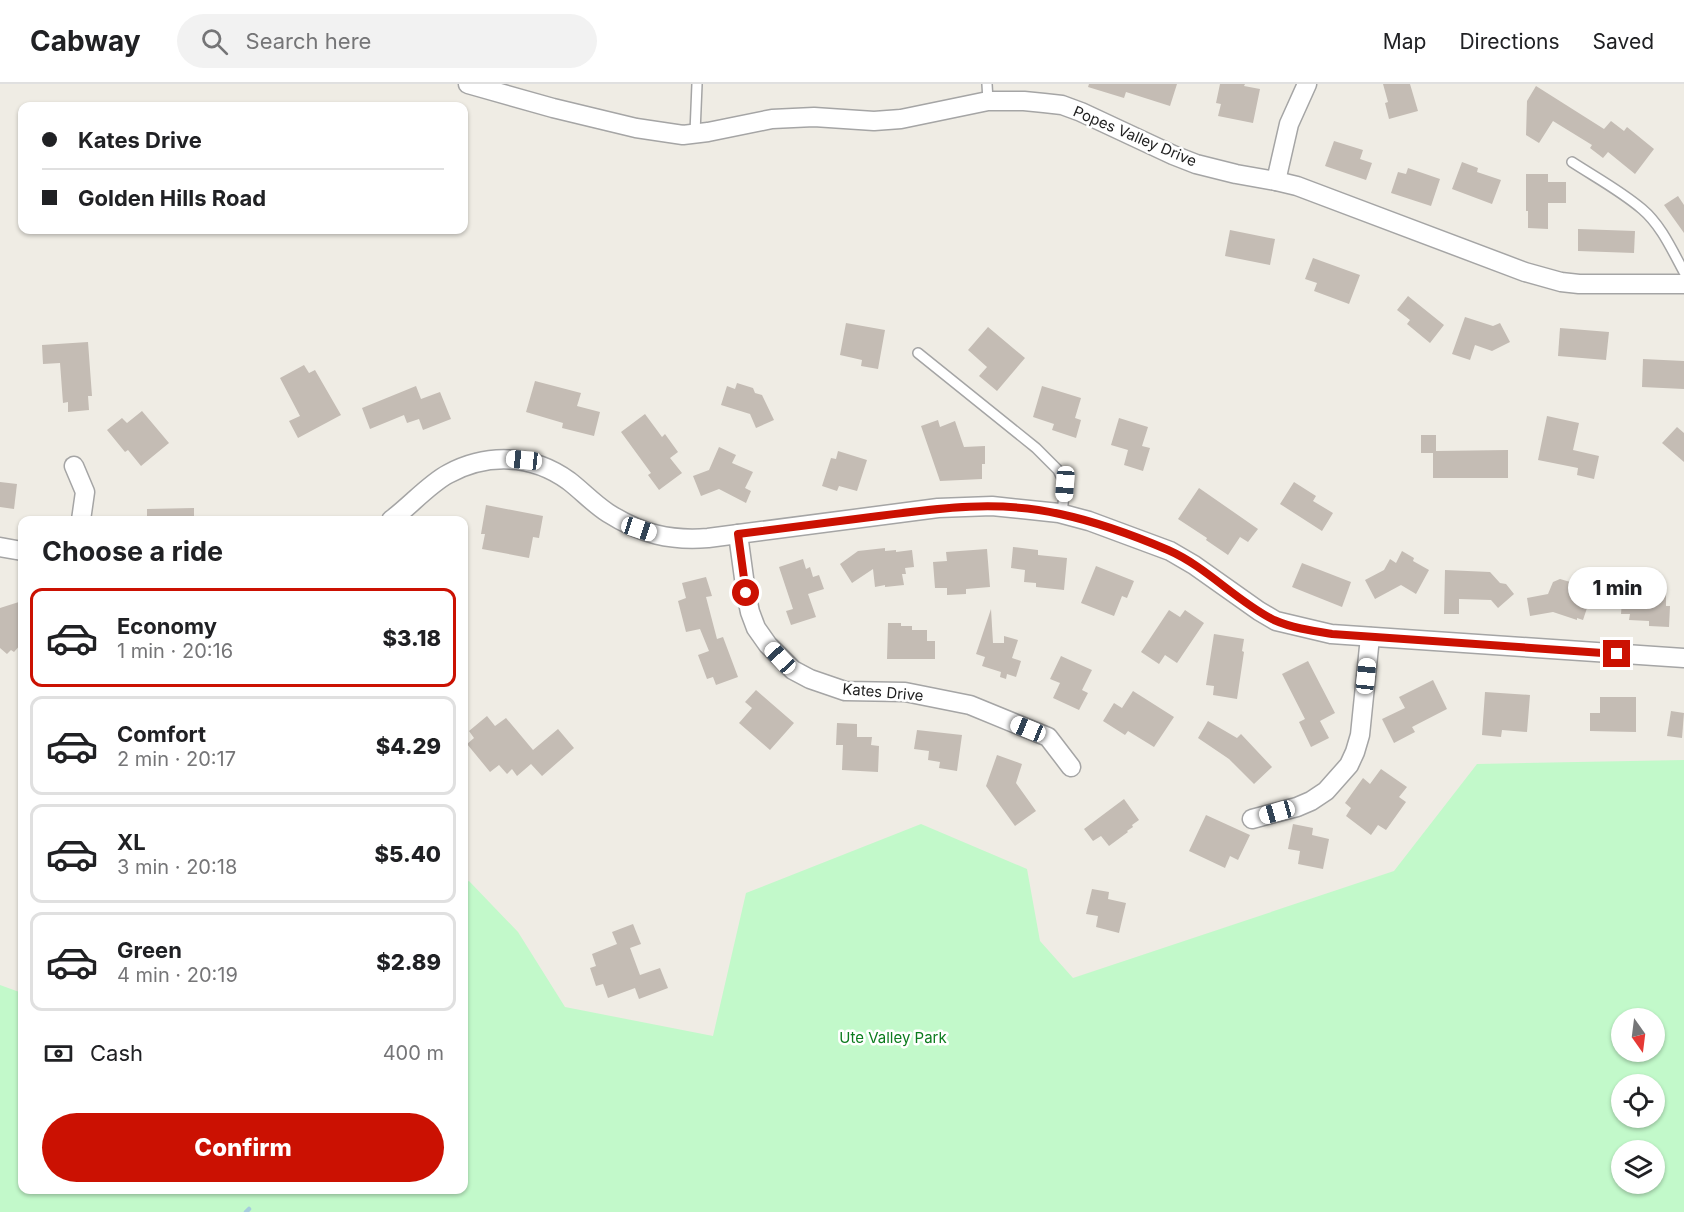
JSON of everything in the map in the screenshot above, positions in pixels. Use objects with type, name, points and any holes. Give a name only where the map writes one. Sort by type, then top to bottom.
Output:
[{"type":"street","name":"Popes Valley Drive","points":[[468,84],[636,129],[683,135],[772,119],[814,117],[874,121],[901,119],[987,92],[1024,101],[1062,105],[1196,164],[1297,186],[1525,272],[1561,282],[1579,285],[1684,284]]},
{"type":"street","points":[[1276,181],[1289,124],[1307,84]]},
{"type":"street","points":[[396,516],[445,476],[491,459],[524,460],[553,471],[607,512],[639,529],[672,538],[700,539],[938,508],[967,506],[1026,509],[1062,514],[1089,521],[1170,551],[1194,564],[1276,621],[1332,634],[1684,658]]},
{"type":"street","points":[[74,466],[85,492],[82,516]]},
{"type":"street","name":"Kates Drive","points":[[738,534],[746,593],[756,628],[768,645],[793,670],[810,680],[845,691],[905,692],[970,705],[1048,737],[1071,766]]},
{"type":"street","points":[[0,547],[18,550]]},
{"type":"street","points":[[1252,819],[1311,801],[1326,791],[1349,765],[1360,735],[1370,637]]},
{"type":"lane","points":[[695,133],[697,84]]},
{"type":"lane","points":[[1572,162],[1644,210],[1665,237],[1684,272]]},
{"type":"lane","points":[[918,353],[1036,448],[1058,470],[1065,484],[1062,514]]},
{"type":"green space","name":"Ute Valley Park","points":[[1684,760],[1684,1212],[0,1212],[0,985],[18,992],[18,1194],[468,1194],[469,881],[518,932],[565,1007],[713,1036],[746,893],[921,824],[1027,869],[1040,941],[1073,978],[1394,871],[1477,764]]},
{"type":"building","points":[[1089,84],[1177,84],[1170,106],[1126,92],[1124,98],[1088,87]]},
{"type":"building","points":[[1220,84],[1245,84],[1244,86],[1260,89],[1253,123],[1218,116],[1221,104],[1216,103]]},
{"type":"building","points":[[1383,84],[1410,84],[1418,111],[1389,119],[1385,103],[1388,102]]},
{"type":"building","points":[[1536,86],[1604,129],[1611,121],[1624,131],[1627,127],[1654,149],[1635,174],[1608,152],[1603,158],[1590,148],[1592,145],[1553,121],[1539,143],[1526,135],[1527,101]]},
{"type":"building","points":[[1334,141],[1363,150],[1360,159],[1372,163],[1366,180],[1325,166]]},
{"type":"building","points":[[1462,162],[1478,168],[1477,172],[1501,180],[1492,204],[1452,189]]},
{"type":"building","points":[[1408,168],[1440,179],[1431,206],[1391,193],[1398,172],[1406,174]]},
{"type":"building","points":[[1526,174],[1548,174],[1548,182],[1566,182],[1566,203],[1548,203],[1548,229],[1528,228]]},
{"type":"building","points":[[1678,196],[1684,205],[1684,233],[1664,205]]},
{"type":"building","points":[[1578,229],[1635,231],[1634,253],[1578,251]]},
{"type":"building","points":[[1230,230],[1275,239],[1270,265],[1225,256]]},
{"type":"building","points":[[1313,258],[1360,275],[1349,304],[1314,291],[1317,283],[1305,279]]},
{"type":"building","points":[[1408,296],[1444,325],[1430,343],[1407,324],[1410,320],[1397,310]]},
{"type":"building","points":[[1465,317],[1493,326],[1500,323],[1510,342],[1492,351],[1475,345],[1470,360],[1452,354]]},
{"type":"building","points":[[846,323],[885,330],[878,369],[861,366],[862,360],[840,355]]},
{"type":"building","points":[[988,327],[1025,358],[997,391],[979,376],[987,367],[968,350]]},
{"type":"building","points":[[1560,328],[1609,332],[1606,360],[1558,356]]},
{"type":"building","points":[[88,342],[92,396],[88,396],[89,410],[68,412],[68,402],[63,403],[60,363],[43,364],[42,345]]},
{"type":"building","points":[[1643,359],[1684,361],[1684,389],[1642,387]]},
{"type":"building","points":[[304,365],[309,373],[315,370],[341,415],[298,438],[289,421],[300,416],[280,378]]},
{"type":"building","points":[[535,381],[581,393],[577,406],[600,412],[594,436],[562,428],[563,423],[526,412]]},
{"type":"building","points":[[737,383],[753,388],[755,393],[762,395],[774,420],[756,428],[750,414],[721,405],[727,386],[735,389]]},
{"type":"building","points":[[416,386],[421,399],[440,392],[451,419],[423,430],[419,419],[407,423],[404,415],[370,429],[362,408]]},
{"type":"building","points":[[1042,386],[1081,398],[1075,418],[1081,420],[1076,438],[1052,430],[1054,424],[1033,417]]},
{"type":"building","points":[[142,411],[169,443],[141,466],[128,450],[125,452],[107,430],[122,418],[127,423]]},
{"type":"building","points":[[645,414],[662,437],[665,434],[678,452],[670,458],[682,473],[659,490],[648,475],[651,473],[621,432]]},
{"type":"building","points":[[1547,416],[1579,423],[1573,450],[1599,456],[1594,479],[1577,475],[1578,468],[1538,460]]},
{"type":"building","points":[[1119,418],[1148,427],[1142,446],[1150,448],[1143,471],[1124,465],[1128,450],[1111,445]]},
{"type":"building","points":[[938,420],[940,427],[955,421],[964,447],[985,446],[982,479],[940,481],[921,426]]},
{"type":"building","points":[[1677,427],[1684,433],[1684,462],[1662,443]]},
{"type":"building","points":[[1421,435],[1436,435],[1436,451],[1508,450],[1508,478],[1433,478],[1433,453],[1421,453]]},
{"type":"building","points":[[719,447],[736,455],[732,463],[753,472],[745,488],[751,491],[746,503],[719,489],[701,496],[693,476],[709,470]]},
{"type":"building","points":[[838,451],[867,460],[857,491],[839,486],[837,491],[822,486],[831,458],[836,459]]},
{"type":"building","points":[[0,482],[17,484],[14,509],[0,507]]},
{"type":"building","points":[[1294,482],[1316,496],[1313,501],[1333,513],[1322,531],[1280,504]]},
{"type":"building","points":[[1199,488],[1258,529],[1248,542],[1240,537],[1228,555],[1178,519]]},
{"type":"building","points":[[486,505],[543,516],[539,538],[533,537],[529,558],[482,549],[485,534],[481,534]]},
{"type":"building","points":[[194,508],[194,516],[147,516],[147,509]]},
{"type":"building","points":[[1013,547],[1038,550],[1038,555],[1067,558],[1064,590],[1036,587],[1036,583],[1024,582],[1025,570],[1011,568]]},
{"type":"building","points":[[885,548],[885,551],[896,550],[896,552],[912,550],[914,567],[905,568],[906,574],[902,574],[904,585],[875,587],[873,569],[852,583],[840,564],[858,551]]},
{"type":"building","points":[[987,549],[990,587],[966,589],[966,594],[947,595],[947,588],[935,588],[933,562],[947,561],[946,552]]},
{"type":"building","points":[[1402,551],[1414,558],[1413,561],[1429,570],[1416,594],[1401,585],[1375,599],[1365,580],[1384,570],[1390,559],[1396,563]]},
{"type":"building","points":[[803,559],[806,569],[810,567],[813,577],[819,575],[824,589],[808,594],[816,617],[791,625],[786,611],[793,609],[779,567]]},
{"type":"building","points":[[1302,563],[1351,582],[1342,607],[1292,587]]},
{"type":"building","points":[[1096,566],[1134,581],[1127,598],[1122,596],[1114,616],[1081,603]]},
{"type":"building","points":[[1445,570],[1490,572],[1500,583],[1506,584],[1514,594],[1498,608],[1491,600],[1459,599],[1459,614],[1444,614]]},
{"type":"building","points":[[706,577],[712,596],[706,597],[717,639],[723,637],[738,677],[716,685],[713,677],[707,679],[698,655],[709,651],[700,629],[686,632],[678,601],[686,598],[682,583]]},
{"type":"building","points":[[1560,579],[1584,586],[1579,598],[1589,602],[1583,620],[1553,612],[1530,616],[1527,598],[1548,594],[1553,582]]},
{"type":"building","points":[[1623,587],[1666,589],[1666,606],[1670,606],[1669,627],[1649,626],[1649,621],[1629,620],[1630,614],[1621,614]]},
{"type":"building","points":[[18,602],[18,648],[14,652],[11,650],[7,654],[0,648],[0,608]]},
{"type":"building","points":[[991,609],[993,643],[1004,643],[1004,636],[1018,640],[1012,658],[1021,661],[1016,677],[1007,674],[1006,679],[1000,677],[1001,672],[982,666],[985,657],[976,654]]},
{"type":"building","points":[[1169,610],[1180,617],[1185,610],[1204,623],[1177,663],[1165,655],[1159,664],[1141,652]]},
{"type":"building","points":[[888,623],[912,626],[912,630],[927,630],[927,641],[935,641],[935,659],[887,659]]},
{"type":"building","points":[[1214,634],[1244,639],[1237,699],[1213,695],[1214,686],[1206,685]]},
{"type":"building","points":[[1061,656],[1092,670],[1082,690],[1088,693],[1079,710],[1053,698],[1060,683],[1050,679]]},
{"type":"building","points":[[1308,661],[1335,713],[1320,721],[1329,738],[1311,747],[1299,722],[1305,719],[1282,674]]},
{"type":"building","points":[[1433,680],[1447,709],[1412,727],[1415,732],[1394,743],[1382,719],[1405,708],[1399,697]]},
{"type":"building","points":[[756,690],[794,723],[770,750],[739,723],[752,708],[745,702]]},
{"type":"building","points":[[1133,691],[1174,717],[1154,747],[1128,731],[1125,735],[1103,721],[1114,703],[1122,708]]},
{"type":"building","points":[[1485,692],[1530,695],[1527,732],[1502,730],[1501,737],[1482,735]]},
{"type":"building","points":[[1600,697],[1636,697],[1636,732],[1590,731],[1590,713],[1600,713]]},
{"type":"building","points":[[1671,711],[1684,713],[1682,738],[1667,736]]},
{"type":"building","points":[[487,716],[495,726],[506,718],[533,750],[558,729],[574,748],[542,776],[531,764],[517,776],[512,769],[507,774],[499,765],[490,772],[468,745],[474,738],[469,731]]},
{"type":"building","points":[[1208,721],[1237,738],[1241,734],[1272,767],[1254,784],[1229,759],[1198,738]]},
{"type":"building","points":[[837,723],[857,724],[857,737],[872,737],[871,745],[879,746],[878,772],[842,770],[843,745],[836,745]]},
{"type":"building","points":[[917,730],[962,735],[957,771],[939,768],[940,762],[928,760],[929,751],[914,749]]},
{"type":"building","points":[[997,755],[1022,764],[1016,783],[1036,811],[1015,826],[986,786]]},
{"type":"building","points":[[1381,769],[1407,787],[1399,797],[1406,802],[1386,830],[1378,825],[1371,835],[1346,816],[1351,808],[1345,803],[1363,778],[1370,784]]},
{"type":"building","points":[[1124,799],[1139,820],[1128,832],[1109,846],[1101,836],[1093,841],[1084,829]]},
{"type":"building","points":[[1206,815],[1250,835],[1238,860],[1230,856],[1225,868],[1189,851]]},
{"type":"building","points":[[1293,824],[1313,828],[1312,835],[1329,839],[1323,869],[1298,864],[1300,851],[1288,849]]},
{"type":"building","points":[[1092,889],[1109,892],[1108,899],[1126,903],[1119,933],[1096,927],[1098,916],[1086,914]]},
{"type":"building","points":[[633,924],[641,944],[630,948],[640,975],[660,968],[668,988],[639,999],[635,988],[608,998],[603,984],[596,986],[590,968],[596,966],[592,954],[617,944],[612,932]]},
{"type":"waterway","points":[[246,1212],[249,1209]]},
{"type":"route","points":[[746,593],[738,534],[938,508],[992,506],[1059,513],[1148,542],[1194,564],[1259,611],[1276,621],[1292,626],[1332,634],[1617,654]]}]
